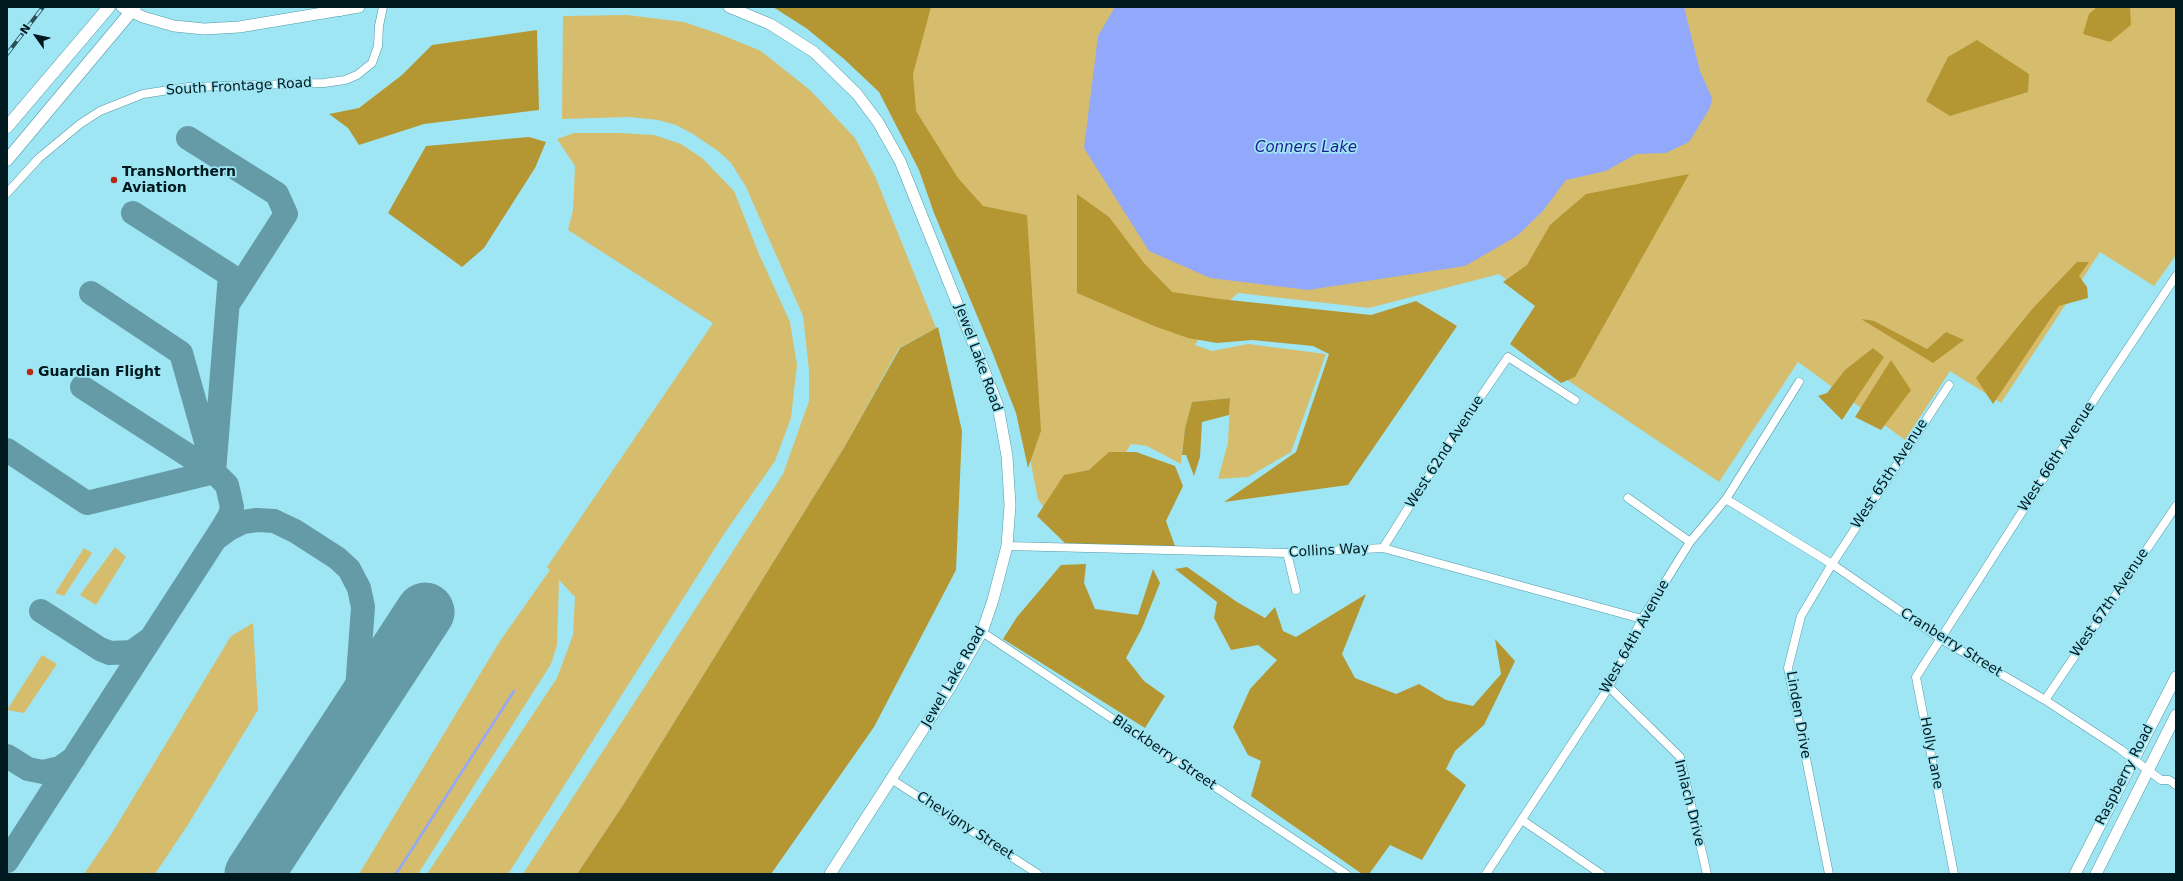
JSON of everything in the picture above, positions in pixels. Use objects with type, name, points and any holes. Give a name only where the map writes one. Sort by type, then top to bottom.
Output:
[{"type":"main road","points":[[7,127],[109,7]]},
{"type":"main road","points":[[325,7],[340,10]]},
{"type":"main road","points":[[7,160],[130,9],[174,26],[204,29],[239,27],[359,7]]},
{"type":"main road","name":"Jewel Lake Road","points":[[729,7],[770,24],[814,52],[857,94],[878,122],[900,161],[998,406],[1007,456],[1010,505],[1007,546],[993,600],[982,632],[951,686],[830,874]]},
{"type":"main road","name":"Raspberry Road","points":[[2074,874],[2176,677]]},
{"type":"main road","name":"Raspberry Road","points":[[2096,874],[2146,770],[2176,715]]},
{"type":"street","name":"South Frontage Road","points":[[7,193],[39,158],[80,124],[100,111],[143,94],[189,87],[324,83],[345,80],[357,75],[372,63],[376,53],[383,7]]},
{"type":"street","name":"West 66th Avenue","points":[[1941,639],[2095,398],[2176,276]]},
{"type":"street","name":"West 62nd Avenue","points":[[1382,548],[1451,440],[1508,357],[1575,400]]},
{"type":"street","name":"West 64th Avenue","points":[[1486,874],[1609,687],[1642,619],[1690,542],[1726,499],[1799,382]]},
{"type":"street","name":"West 65th Avenue","points":[[1832,564],[1949,385]]},
{"type":"street","points":[[1628,498],[1690,542]]},
{"type":"street","name":"Cranberry Street","points":[[1726,499],[1832,564],[1941,639],[2045,700],[2134,759],[2146,770],[2161,780],[2169,780],[2176,785]]},
{"type":"street","name":"West 67th Avenue","points":[[2045,700],[2176,506]]},
{"type":"street","name":"Collins Way","points":[[1007,546],[1287,554],[1382,548],[1642,619]]},
{"type":"street","points":[[1287,554],[1296,590]]},
{"type":"street","name":"Linden Drive","points":[[1829,874],[1788,668],[1801,616],[1832,564]]},
{"type":"street","name":"Blackberry Street","points":[[982,632],[1344,873]]},
{"type":"street","name":"Holly Lane","points":[[1941,639],[1916,678],[1954,874]]},
{"type":"street","name":"Imlach Drive","points":[[1609,687],[1680,757],[1707,874]]},
{"type":"street","name":"Chevigny Street","points":[[891,779],[1038,874]]},
{"type":"street","points":[[1522,820],[1601,874]]},
{"type":"shaded area","points":[[773,7],[931,7],[913,74],[916,111],[958,178],[983,206],[1027,215],[1041,431],[1028,468],[1016,413],[991,349],[934,213],[919,170],[879,92],[844,59],[806,28]]},
{"type":"shaded area","points":[[774,7],[2176,7],[2176,255],[2154,286],[2100,252],[2001,403],[1950,371],[1905,440],[1798,362],[1719,482],[1515,345],[1539,304],[1499,274],[1369,308],[1238,293],[1213,316],[1195,345],[1212,351],[1248,344],[1326,354],[1291,452],[1248,477],[1218,479],[1228,443],[1230,398],[1192,402],[1185,428],[1181,464],[1147,446],[1131,444],[1071,539],[1055,523],[1038,499],[1020,408],[888,95],[842,49]]},
{"type":"shaded area","points":[[2097,7],[2130,7],[2131,25],[2110,42],[2083,34],[2089,14]]},
{"type":"shaded area","points":[[627,15],[684,22],[722,35],[761,51],[810,90],[855,138],[875,176],[936,328],[899,348],[845,446],[623,805],[577,874],[523,874],[783,474],[809,401],[809,371],[803,316],[746,187],[731,163],[718,151],[693,134],[676,125],[658,120],[629,117],[562,119],[563,16]]},
{"type":"shaded area","points":[[537,30],[539,110],[424,124],[359,145],[348,128],[329,114],[359,108],[402,75],[432,45]]},
{"type":"shaded area","points":[[1977,40],[2029,74],[2028,92],[1950,116],[1926,101],[1948,57]]},
{"type":"shaded area","points":[[574,133],[654,135],[681,144],[702,158],[734,191],[759,254],[790,322],[797,365],[791,418],[775,461],[724,534],[508,874],[427,874],[557,678],[573,635],[575,597],[559,580],[557,645],[551,664],[418,874],[359,874],[500,641],[550,570],[547,567],[713,323],[568,230],[573,210],[575,166],[557,139]]},
{"type":"shaded area","points":[[529,137],[546,142],[535,168],[484,248],[462,267],[388,213],[426,146]]},
{"type":"shaded area","points":[[1689,174],[1575,377],[1561,383],[1510,344],[1535,306],[1503,282],[1527,265],[1550,225],[1586,194]]},
{"type":"shaded area","points":[[1077,194],[1109,217],[1144,263],[1172,292],[1220,299],[1371,315],[1416,301],[1457,326],[1348,485],[1224,502],[1296,452],[1329,354],[1313,346],[1252,340],[1217,343],[1188,338],[1154,326],[1077,293]]},
{"type":"shaded area","points":[[2077,262],[2089,262],[2079,276],[2087,287],[2088,298],[2059,306],[1993,404],[1976,378],[2034,307]]},
{"type":"shaded area","points":[[1861,319],[1874,321],[1927,349],[1946,332],[1964,340],[1933,363]]},
{"type":"shaded area","points":[[938,327],[962,431],[956,570],[874,727],[771,874],[577,874],[623,805],[845,446],[900,348]]},
{"type":"shaded area","points":[[1873,348],[1884,357],[1842,420],[1818,396],[1827,393],[1845,370]]},
{"type":"shaded area","points":[[1891,360],[1911,390],[1881,430],[1855,417]]},
{"type":"shaded area","points":[[1230,398],[1229,415],[1202,422],[1200,457],[1194,476],[1186,455],[1182,455],[1185,428],[1192,402]]},
{"type":"shaded area","points":[[1109,452],[1136,452],[1175,466],[1183,486],[1166,521],[1175,546],[1067,545],[1037,516],[1064,475],[1089,470]]},
{"type":"shaded area","points":[[115,547],[126,557],[96,605],[80,595]]},
{"type":"shaded area","points":[[84,548],[92,553],[64,596],[55,593]]},
{"type":"shaded area","points":[[1086,564],[1084,583],[1095,609],[1138,615],[1153,569],[1160,583],[1142,628],[1126,658],[1144,681],[1165,696],[1145,728],[1003,639],[1017,617],[1061,565]]},
{"type":"shaded area","points":[[1187,567],[1237,602],[1265,618],[1275,607],[1283,631],[1296,637],[1366,594],[1342,654],[1355,678],[1396,694],[1419,684],[1446,700],[1473,706],[1501,674],[1495,639],[1515,661],[1484,725],[1455,751],[1446,769],[1466,785],[1422,860],[1390,845],[1369,874],[1362,874],[1251,796],[1261,761],[1248,755],[1233,727],[1250,689],[1277,660],[1258,645],[1231,650],[1214,618],[1217,602],[1175,569]]},
{"type":"shaded area","points":[[253,623],[258,710],[189,823],[155,874],[84,874],[112,833],[231,636]]},
{"type":"shaded area","points":[[42,655],[57,664],[24,713],[7,710]]},
{"type":"water","name":"Conners Lake","points":[[1115,7],[1684,7],[1700,71],[1712,98],[1710,108],[1689,142],[1666,153],[1636,154],[1606,171],[1566,180],[1543,211],[1517,236],[1465,266],[1308,290],[1210,278],[1149,251],[1084,148],[1098,36]]},
{"type":"waterway","points":[[396,874],[514,691]]},
{"type":"taxiway","points":[[188,138],[277,194],[286,214],[230,301]]},
{"type":"taxiway","points":[[133,213],[230,275],[214,472]]},
{"type":"taxiway","points":[[91,293],[181,353],[210,456]]},
{"type":"taxiway","points":[[7,861],[223,527],[230,515],[232,507],[227,485],[214,472],[82,387]]},
{"type":"taxiway","points":[[7,450],[87,503],[214,472]]},
{"type":"taxiway","points":[[218,537],[229,529],[243,522],[257,520],[274,521],[295,531],[337,558],[349,569],[359,588],[363,607],[355,718]]},
{"type":"taxiway","points":[[41,611],[100,649],[110,653],[132,652],[150,639]]},
{"type":"taxiway","points":[[7,756],[28,769],[43,772],[60,768],[74,758]]},
{"type":"runway","points":[[254,874],[425,612]]},
{"type":"railway","points":[[7,54],[43,7]]},
{"type":"place","name":"TransNorthern Aviation","points":[[114,180]]},
{"type":"place","name":"Guardian Flight","points":[[30,372]]}]
